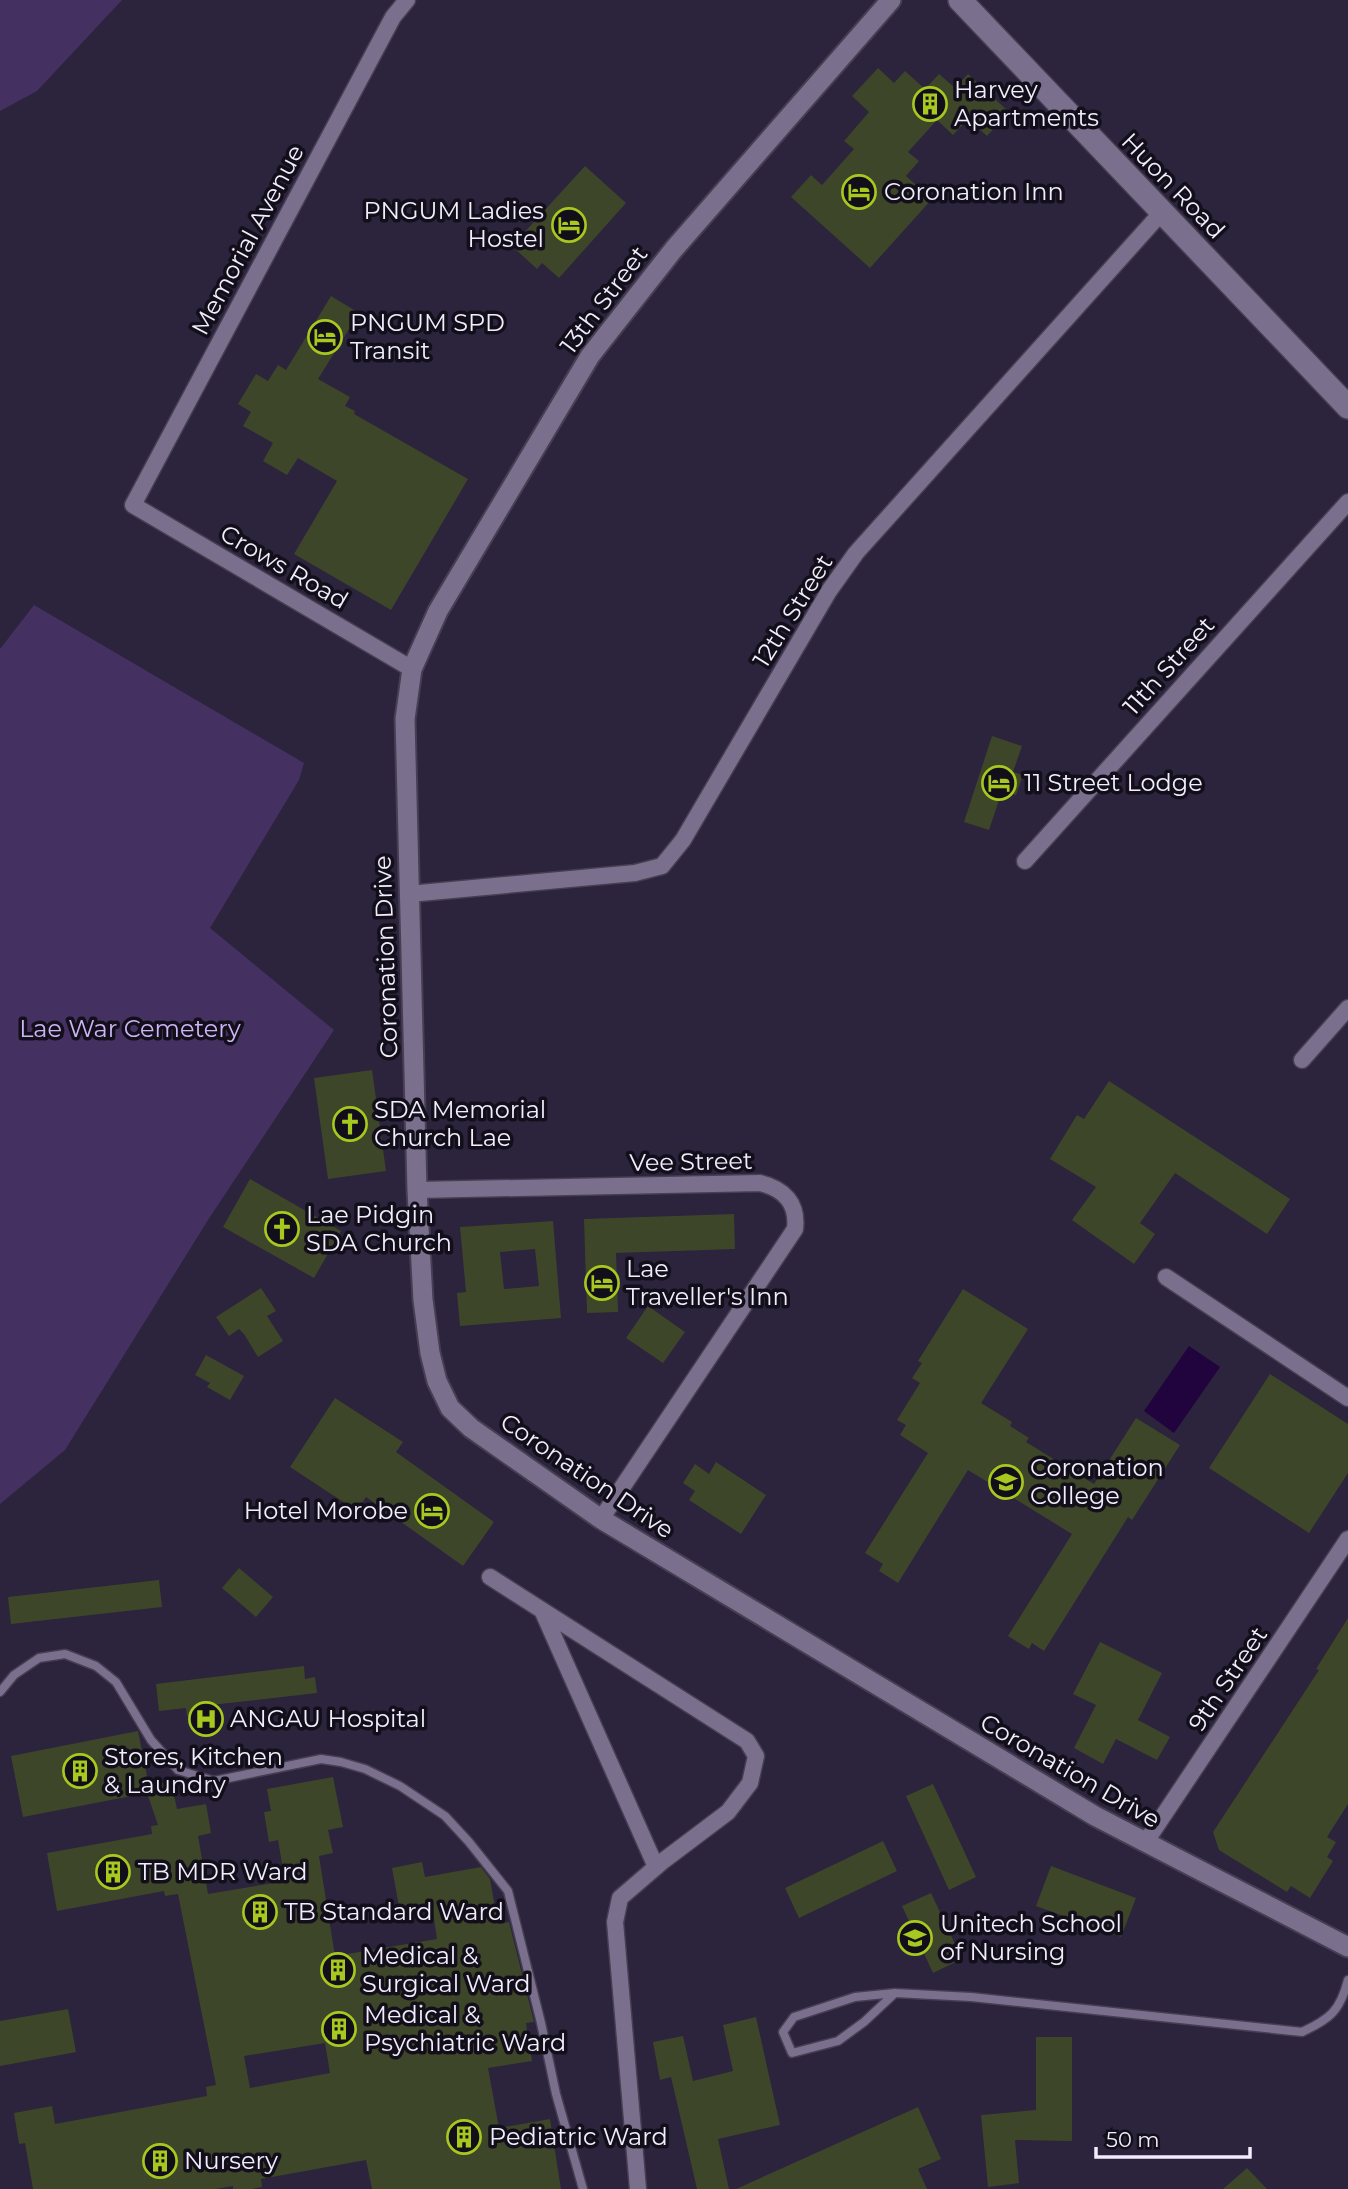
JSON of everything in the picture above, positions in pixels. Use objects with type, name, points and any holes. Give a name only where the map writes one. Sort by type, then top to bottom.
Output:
[{"type":"main road","name":"Huon Road","points":[[960,0],[1348,407]]},
{"type":"street","name":"Memorial Avenue","points":[[132,505],[393,17],[407,0]]},
{"type":"street","name":"13th Street","points":[[412,669],[438,611],[590,356],[674,249],[891,0]]},
{"type":"street","name":"12th Street","points":[[409,894],[635,873],[662,866],[683,840],[829,591],[856,553],[1162,212]]},
{"type":"street","name":"11th Street","points":[[1025,862],[1348,502]]},
{"type":"street","name":"Crows Road","points":[[132,505],[412,669]]},
{"type":"street","name":"Coronation Drive","points":[[412,669],[405,719],[417,1190],[423,1300],[430,1353],[437,1381],[450,1408],[471,1428],[601,1519],[1095,1816],[1348,1947]]},
{"type":"street","points":[[1302,1060],[1348,1008]]},
{"type":"street","name":"Vee Street","points":[[417,1190],[760,1183],[774,1186],[789,1198],[794,1210],[795,1229],[601,1519]]},
{"type":"street","points":[[1166,1277],[1348,1398]]},
{"type":"street","name":"9th Street","points":[[1145,1843],[1348,1539]]},
{"type":"street","points":[[490,1577],[747,1741],[757,1756],[750,1783],[728,1812],[620,1898],[615,1922],[638,2189]]},
{"type":"street","points":[[542,1610],[656,1867]]},
{"type":"lane","points":[[0,1692],[14,1675],[39,1658],[65,1654],[96,1666],[116,1682],[151,1740],[177,1770],[215,1781],[321,1759],[331,1760],[365,1769],[400,1786],[445,1816],[508,1891],[556,2094],[583,2189]]},
{"type":"lane","points":[[895,1993],[864,2022],[838,2041],[792,2053],[783,2032],[794,2017],[855,1997],[895,1993],[971,1997],[1302,2032],[1327,2020],[1343,2000],[1348,1980]]},
{"type":"green space","points":[[0,0],[122,0],[37,91],[0,111]]},
{"type":"green space","name":"Lae War Cemetery","points":[[34,605],[304,763],[299,780],[210,928],[334,1030],[208,1220],[65,1450],[0,1504],[0,649]]},
{"type":"shaded area","points":[[1189,1346],[1220,1367],[1174,1433],[1144,1411]]},
{"type":"building","points":[[878,68],[894,83],[905,71],[925,89],[939,74],[955,88],[968,74],[1009,112],[987,136],[968,119],[953,135],[937,120],[908,152],[919,161],[906,176],[932,199],[870,268],[791,197],[811,175],[822,185],[854,149],[844,141],[869,112],[852,96]]},
{"type":"building","name":"PNGUM Ladies Hostel","points":[[585,166],[626,203],[559,278],[542,263],[537,269],[512,246]]},
{"type":"building","points":[[331,296],[359,313],[318,379],[350,397],[345,406],[355,411],[354,414],[468,479],[391,610],[294,554],[337,481],[298,458],[287,475],[263,461],[273,443],[243,426],[251,412],[238,404],[256,374],[268,381],[278,365],[286,370]]},
{"type":"building","name":"11 Street Lodge","points":[[992,736],[1022,746],[1013,772],[1023,775],[1016,795],[1002,791],[989,830],[964,822]]},
{"type":"building","name":"SDA Memorial Church Lae","points":[[372,1070],[386,1171],[328,1179],[314,1078]]},
{"type":"building","points":[[1109,1081],[1290,1199],[1267,1234],[1175,1173],[1140,1223],[1155,1234],[1134,1264],[1072,1220],[1096,1187],[1050,1159],[1077,1115],[1084,1119]]},
{"type":"building","name":"Lae Pidgin SDA Church","points":[[250,1179],[341,1231],[314,1278],[223,1227]]},
{"type":"building","name":"Lae Traveller's Inn","points":[[734,1214],[735,1249],[616,1253],[618,1312],[587,1313],[584,1219]]},
{"type":"building","points":[[553,1221],[561,1318],[460,1326],[457,1293],[466,1292],[460,1227]],"holes":[[[535,1249],[539,1286],[504,1289],[500,1252]]]},
{"type":"building","points":[[261,1288],[276,1311],[267,1316],[283,1341],[258,1357],[239,1329],[229,1336],[216,1317]]},
{"type":"building","points":[[963,1289],[1028,1329],[981,1403],[1012,1422],[1010,1426],[1029,1438],[1026,1442],[1094,1484],[1136,1418],[1180,1445],[1132,1520],[1128,1517],[1044,1651],[1032,1643],[1029,1649],[1008,1636],[1072,1534],[968,1470],[898,1583],[879,1571],[883,1564],[865,1553],[928,1453],[900,1435],[906,1425],[897,1420],[920,1383],[912,1378],[922,1363],[918,1361]]},
{"type":"building","name":"Lae Traveller's Inn","points":[[648,1306],[685,1332],[663,1363],[626,1338]]},
{"type":"building","points":[[206,1355],[244,1376],[230,1400],[207,1387],[210,1383],[195,1375]]},
{"type":"building","points":[[1270,1374],[1348,1424],[1348,1473],[1309,1533],[1209,1468]]},
{"type":"building","points":[[335,1398],[403,1442],[396,1452],[494,1522],[463,1566],[366,1497],[357,1511],[290,1467]]},
{"type":"building","points":[[716,1462],[766,1495],[741,1534],[689,1500],[695,1491],[683,1483],[695,1464],[709,1474]]},
{"type":"building","points":[[239,1568],[273,1597],[256,1617],[222,1588]]},
{"type":"building","points":[[159,1580],[162,1607],[11,1624],[8,1597]]},
{"type":"building","points":[[1348,1618],[1348,1804],[1327,1837],[1336,1842],[1327,1857],[1333,1861],[1310,1898],[1291,1886],[1287,1892],[1219,1850],[1213,1832],[1319,1670],[1316,1669]]},
{"type":"building","points":[[1100,1642],[1162,1673],[1138,1720],[1170,1737],[1157,1760],[1116,1739],[1103,1764],[1074,1748],[1096,1705],[1073,1694]]},
{"type":"building","points":[[304,1666],[305,1679],[315,1677],[317,1693],[211,1705],[212,1713],[187,1716],[186,1708],[159,1711],[156,1684]]},
{"type":"building","points":[[138,1731],[149,1786],[171,1781],[177,1809],[206,1804],[211,1833],[198,1836],[208,1894],[285,1881],[278,1840],[269,1842],[264,1812],[271,1811],[267,1789],[333,1777],[343,1827],[328,1830],[333,1853],[319,1856],[335,1956],[437,1939],[432,1906],[400,1912],[392,1868],[422,1862],[425,1877],[481,1867],[490,1879],[498,1924],[509,1922],[534,2022],[526,2023],[532,2061],[488,2068],[499,2128],[550,2119],[561,2189],[372,2189],[366,2160],[261,2179],[262,2187],[252,2189],[233,2189],[233,2186],[216,2189],[33,2189],[25,2143],[19,2144],[14,2113],[52,2106],[55,2124],[207,2096],[206,2087],[216,2085],[178,1894],[165,1896],[164,1891],[57,1911],[47,1853],[152,1834],[151,1826],[158,1825],[147,1793],[23,1817],[11,1756]],"holes":[[[325,2043],[330,2073],[250,2088],[244,2056]]]},
{"type":"building","points":[[933,1784],[976,1877],[949,1890],[906,1796]]},
{"type":"building","points":[[883,1841],[897,1871],[799,1918],[785,1888]]},
{"type":"building","points":[[1051,1866],[1136,1898],[1121,1937],[1036,1906]]},
{"type":"building","points":[[931,1893],[962,1959],[933,1973],[902,1906]]},
{"type":"building","points":[[68,2009],[76,2052],[0,2066],[0,2021]]},
{"type":"building","points":[[756,2017],[780,2125],[718,2139],[729,2189],[697,2189],[671,2077],[660,2080],[653,2042],[683,2036],[693,2081],[733,2071],[723,2025]]},
{"type":"building","points":[[1036,2037],[1072,2037],[1072,2141],[1015,2140],[1019,2183],[988,2187],[981,2115],[1036,2110]]},
{"type":"building","points":[[918,2107],[941,2159],[918,2169],[927,2189],[736,2189]]},
{"type":"building","points":[[1247,2168],[1267,2189],[1223,2189]]},
{"type":"place","name":"Harvey Apartments","points":[[930,104]]},
{"type":"place","name":"Coronation Inn","points":[[859,192]]},
{"type":"place","name":"PNGUM Ladies Hostel","points":[[569,225]]},
{"type":"place","name":"PNGUM SPD Transit","points":[[325,337]]},
{"type":"place","name":"11 Street Lodge","points":[[999,783]]},
{"type":"place","name":"SDA Memorial Church Lae","points":[[350,1124]]},
{"type":"place","name":"Lae Pidgin SDA Church","points":[[282,1229]]},
{"type":"place","name":"Lae Traveller's Inn","points":[[602,1283]]},
{"type":"place","name":"Coronation College","points":[[1006,1482]]},
{"type":"place","name":"Hotel Morobe","points":[[432,1511]]},
{"type":"place","name":"ANGAU Hospital","points":[[206,1719]]},
{"type":"place","name":"Stores, Kitchen & Laundry","points":[[80,1771]]},
{"type":"place","name":"TB MDR Ward","points":[[113,1872]]},
{"type":"place","name":"TB Standard Ward","points":[[260,1912]]},
{"type":"place","name":"Unitech School of Nursing","points":[[915,1938]]},
{"type":"place","name":"Medical & Surgical Ward","points":[[338,1970]]},
{"type":"place","name":"Medical & Psychiatric Ward","points":[[339,2029]]},
{"type":"place","name":"Pediatric Ward","points":[[464,2137]]},
{"type":"place","name":"Nursery","points":[[160,2161]]}]
